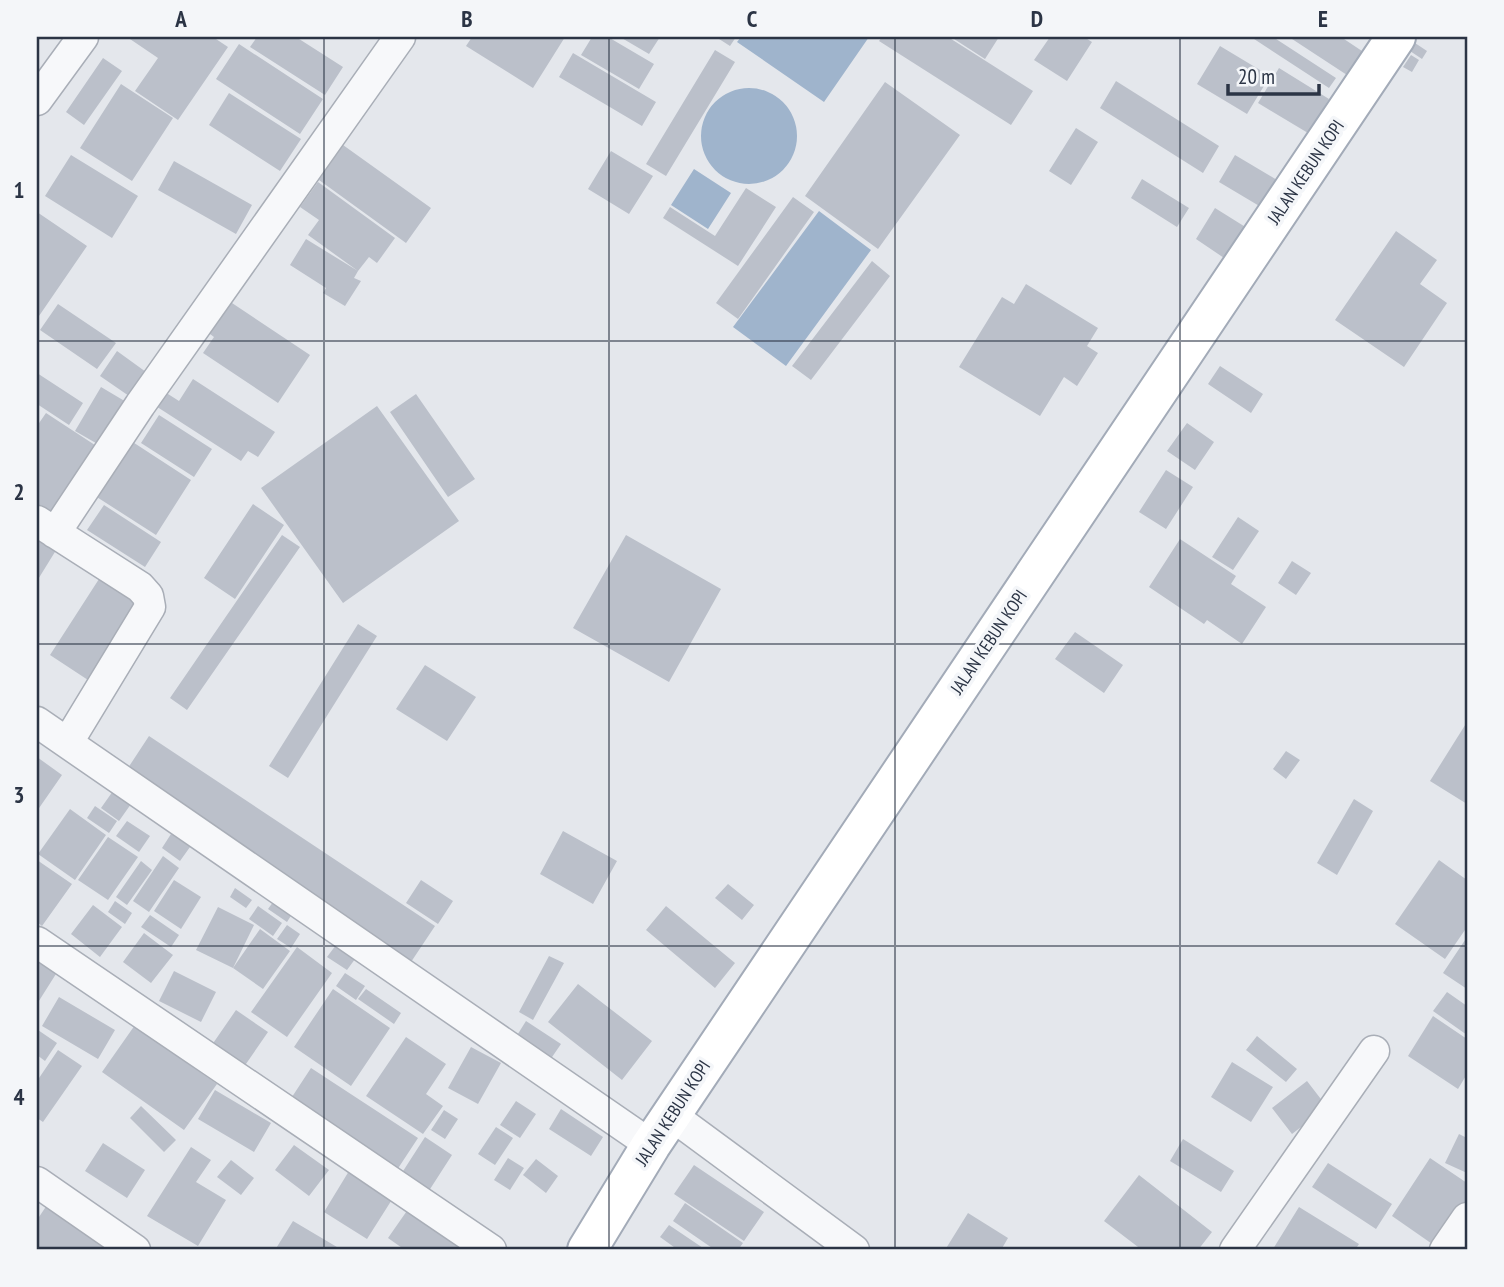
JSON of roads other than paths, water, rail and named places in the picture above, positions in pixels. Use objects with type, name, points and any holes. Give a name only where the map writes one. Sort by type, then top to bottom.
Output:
[{"type":"main road","name":"JALAN KEBUN KOPI","points":[[587,1250],[661,1130],[1396,37]]},
{"type":"street","points":[[37,100],[83,37]]},
{"type":"street","points":[[68,742],[150,607],[148,596],[140,587],[46,527],[140,405],[400,37]]},
{"type":"street","points":[[37,722],[661,1130],[854,1250]]},
{"type":"street","points":[[37,942],[491,1250]]},
{"type":"street","points":[[1236,1250],[1374,1051]]},
{"type":"street","points":[[41,1193],[135,1250]]},
{"type":"street","points":[[1445,1250],[1467,1218]]},
{"type":"water","points":[[741,37],[869,37],[824,102],[737,42]]},
{"type":"water","points":[[749,88],[767,92],[783,102],[793,118],[797,136],[793,154],[783,170],[767,180],[749,184],[731,180],[715,170],[705,154],[701,136],[705,118],[715,102],[731,92]]},
{"type":"water","points":[[694,169],[731,193],[708,229],[671,205]]},
{"type":"water","points":[[819,211],[871,250],[786,366],[733,327]]}]
